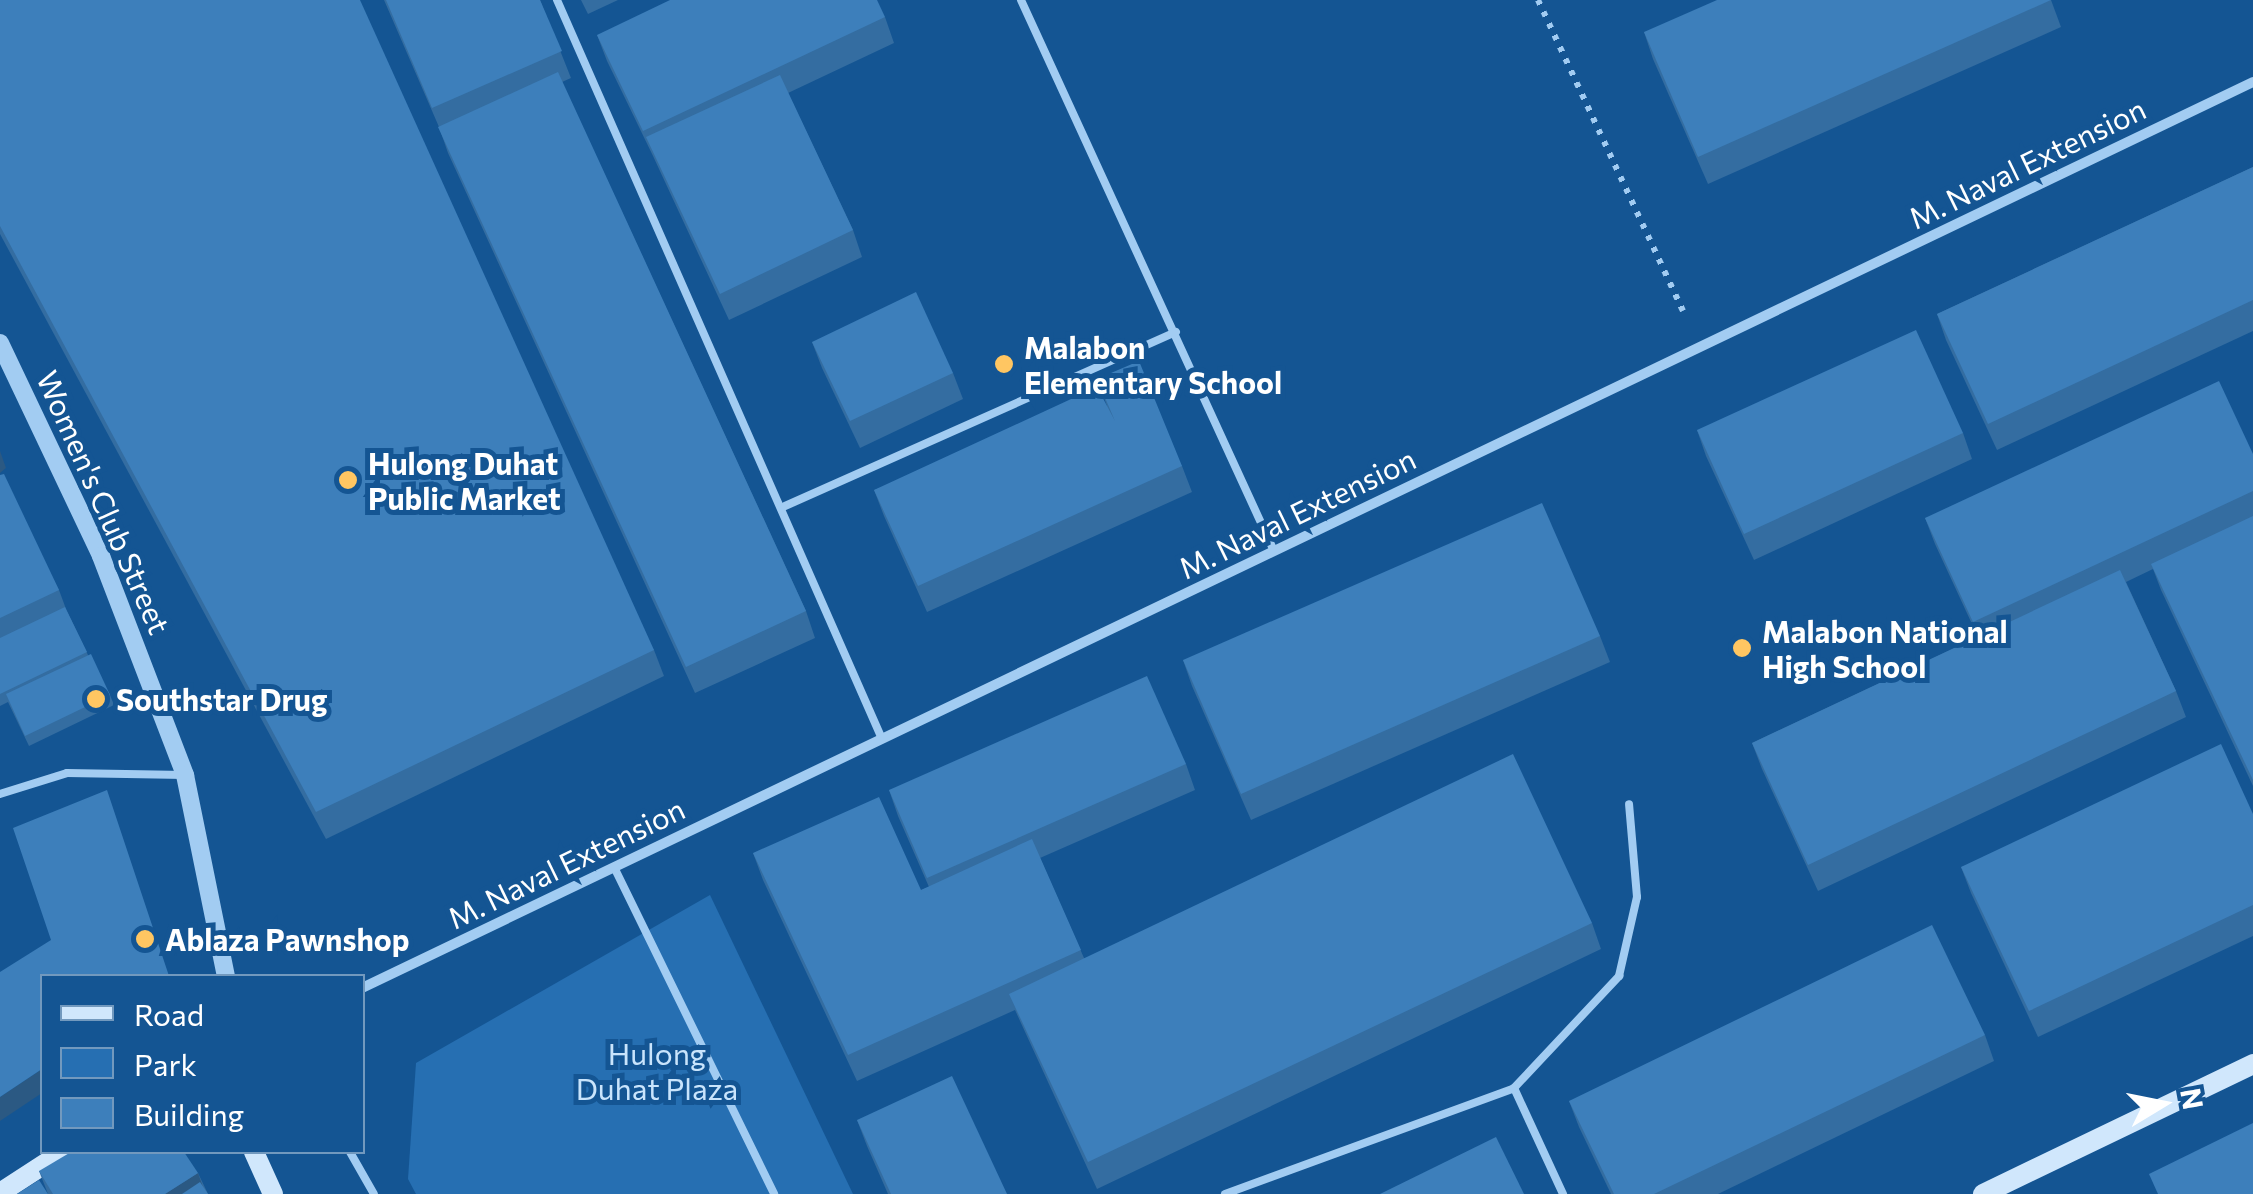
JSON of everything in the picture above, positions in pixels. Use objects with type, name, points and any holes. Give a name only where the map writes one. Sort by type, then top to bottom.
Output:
[{"type":"main road","points":[[1983,1194],[2253,1064]]},
{"type":"main road","points":[[0,1193],[60,1154]]},
{"type":"main road","points":[[255,1154],[273,1194]]},
{"type":"street","name":"M. Naval Extension","points":[[365,987],[2253,82]]},
{"type":"street","name":"Women's Club Street","points":[[0,343],[101,556],[185,774],[226,974]]},
{"type":"lane","points":[[558,0],[785,506],[882,739]]},
{"type":"lane","points":[[1020,0],[1274,551]]},
{"type":"lane","points":[[785,506],[1176,332]]},
{"type":"lane","points":[[0,794],[67,773],[185,774]]},
{"type":"lane","points":[[1225,1194],[1514,1088],[1619,976],[1636,897],[1628,804]]},
{"type":"lane","points":[[614,867],[774,1194]]},
{"type":"lane","points":[[1514,1088],[1563,1194]]},
{"type":"lane","points":[[351,1154],[374,1194]]},
{"type":"path","points":[[1538,0],[1700,347]]},
{"type":"green space","name":"Hulong Duhat Plaza","points":[[710,895],[853,1194],[416,1194],[408,1179],[416,1063]]},
{"type":"building","name":"Hulong Duhat Public Market","points":[[0,0],[360,0],[654,650],[316,812],[0,226]]},
{"type":"building","points":[[386,0],[540,0],[562,51],[432,108]]},
{"type":"building","points":[[670,0],[877,0],[885,17],[643,131],[597,35]]},
{"type":"building","points":[[1717,0],[2051,0],[1698,157],[1644,32]]},
{"type":"building","points":[[558,72],[806,611],[686,667],[438,127]]},
{"type":"building","points":[[780,75],[853,230],[720,294],[646,137]]},
{"type":"building","points":[[2253,167],[2253,300],[1988,424],[1937,314]]},
{"type":"building","points":[[916,292],[953,373],[850,421],[812,342]]},
{"type":"building","points":[[1916,330],[1963,433],[1744,534],[1697,430]]},
{"type":"building","points":[[1139,361],[1182,466],[918,586],[874,490],[1097,387],[1115,421],[1097,379]]},
{"type":"building","points":[[2219,381],[2253,454],[2253,491],[1973,622],[1925,518]]},
{"type":"building","points":[[4,474],[59,590],[0,618],[0,475]]},
{"type":"building","points":[[1542,503],[1600,636],[1241,794],[1183,660]]},
{"type":"building","points":[[2253,516],[2253,780],[2151,564]]},
{"type":"building","points":[[2120,570],[2176,691],[1808,865],[1752,743]]},
{"type":"building","points":[[65,607],[87,652],[0,694],[0,638]]},
{"type":"building","points":[[91,654],[110,695],[25,736],[6,694]]},
{"type":"building","points":[[1147,676],[1186,764],[927,878],[889,790]]},
{"type":"building","points":[[2221,744],[2253,814],[2253,905],[2029,1011],[1961,867]]},
{"type":"building","points":[[1513,754],[1592,923],[1088,1162],[1009,994]]},
{"type":"building","points":[[107,790],[168,974],[40,974],[40,1070],[0,1097],[0,972],[51,940],[13,828]]},
{"type":"building","points":[[879,797],[921,890],[1032,839],[1081,950],[848,1055],[753,853]]},
{"type":"building","points":[[1932,925],[1985,1035],[1654,1194],[1614,1194],[1569,1101]]},
{"type":"building","points":[[952,1076],[1007,1194],[891,1194],[857,1120]]},
{"type":"building","points":[[2253,1123],[2253,1194],[2158,1194],[2149,1174]]},
{"type":"building","points":[[1496,1137],[1524,1194],[1380,1194]]},
{"type":"building","points":[[68,1154],[185,1154],[198,1173],[165,1194],[53,1194],[39,1171]]},
{"type":"building","points":[[39,1180],[48,1194],[17,1194]]},
{"type":"building","points":[[200,1182],[208,1194],[182,1194]]},
{"type":"place","name":"Malabon Elementary School","points":[[1004,364]]},
{"type":"place","name":"Hulong Duhat Public Market","points":[[348,480]]},
{"type":"place","name":"Malabon National High School","points":[[1742,648]]},
{"type":"place","name":"Southstar Drug","points":[[96,699]]},
{"type":"place","name":"Ablaza Pawnshop","points":[[145,939]]}]
